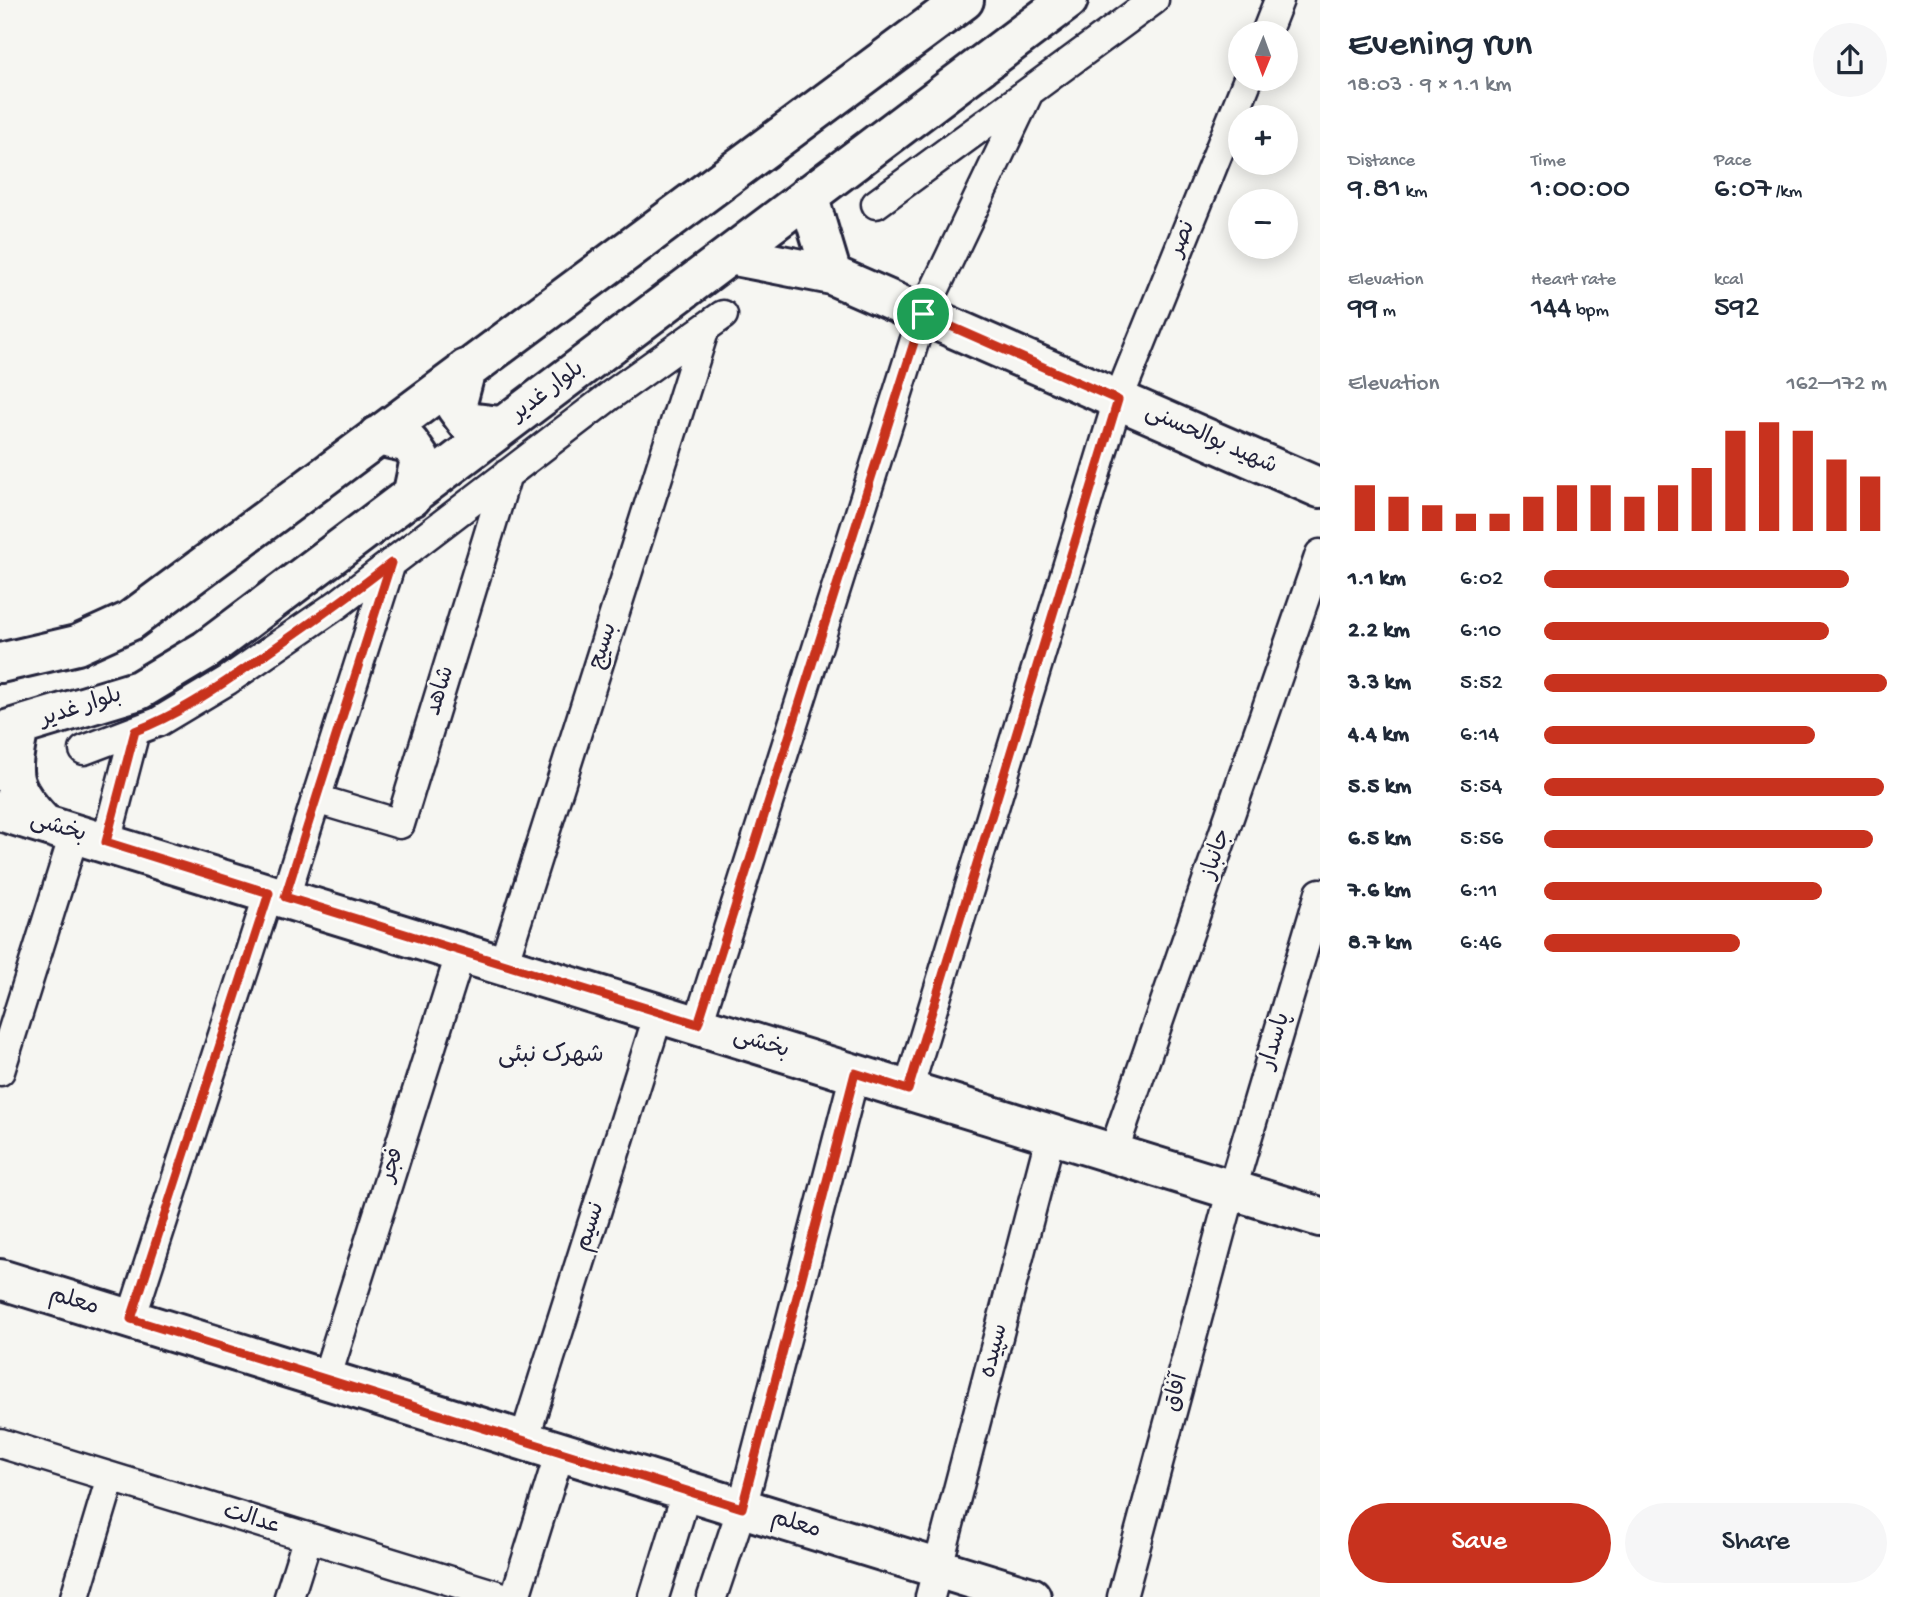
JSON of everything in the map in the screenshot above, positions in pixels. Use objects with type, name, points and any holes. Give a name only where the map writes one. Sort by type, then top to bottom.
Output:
[{"type":"street","points":[[0,663],[77,645],[130,621],[964,0]]},
{"type":"street","name":"بلوار غدیر","points":[[10,730],[139,690],[206,650],[1068,0]]},
{"type":"street","points":[[876,204],[1154,0]]},
{"type":"street","points":[[1271,21],[1279,0]]},
{"type":"street","name":"نصر","points":[[908,1090],[1118,400],[1243,91]]},
{"type":"street","points":[[698,1024],[923,314],[1028,94]]},
{"type":"street","points":[[808,195],[832,275]]},
{"type":"street","name":"شهید بوالحسنی","points":[[730,255],[832,275],[1320,488]]},
{"type":"street","name":"بسیج","points":[[503,965],[714,321],[507,474]]},
{"type":"street","points":[[466,369],[456,407],[467,422],[501,426]]},
{"type":"street","points":[[377,436],[409,443],[420,459],[412,497]]},
{"type":"street","points":[[84,750],[158,722],[228,680],[338,604],[507,474]]},
{"type":"street","name":"شاهد","points":[[316,799],[400,824],[507,474]]},
{"type":"street","name":"جانباز","points":[[1114,1153],[1320,554]]},
{"type":"street","points":[[131,1319],[277,895],[316,799],[391,563]]},
{"type":"street","points":[[10,730],[12,776],[20,799],[74,832]]},
{"type":"street","points":[[0,1071],[74,832],[135,731]]},
{"type":"street","name":"بخشی","points":[[0,811],[1320,1217]]},
{"type":"street","name":"پاسدار","points":[[1232,1189],[1320,892]]},
{"type":"street","name":"فجر","points":[[326,1379],[461,951]]},
{"type":"street","name":"نسیم","points":[[524,1440],[659,1013]]},
{"type":"street","points":[[712,1597],[742,1508],[855,1073]]},
{"type":"street","name":"سپیده","points":[[935,1583],[1051,1134]]},
{"type":"street","name":"آفاق","points":[[1122,1597],[1232,1189]]},
{"type":"street","name":"معلم","points":[[0,1279],[742,1508],[935,1583],[1031,1597]]},
{"type":"street","name":"عدالت","points":[[0,1443],[503,1597]]},
{"type":"street","points":[[515,1597],[560,1451]]},
{"type":"street","points":[[75,1597],[111,1477]]},
{"type":"street","points":[[654,1597],[687,1491]]},
{"type":"street","points":[[289,1597],[308,1537]]},
{"type":"district","name":"شهرک نبئی","points":[[551,1056]]},
{"type":"route","points":[[923,314],[1118,400],[908,1090],[855,1073],[742,1508],[131,1319],[269,893],[106,842],[135,731],[158,722],[228,680],[338,604],[391,563],[285,897],[698,1024],[923,314]]}]
